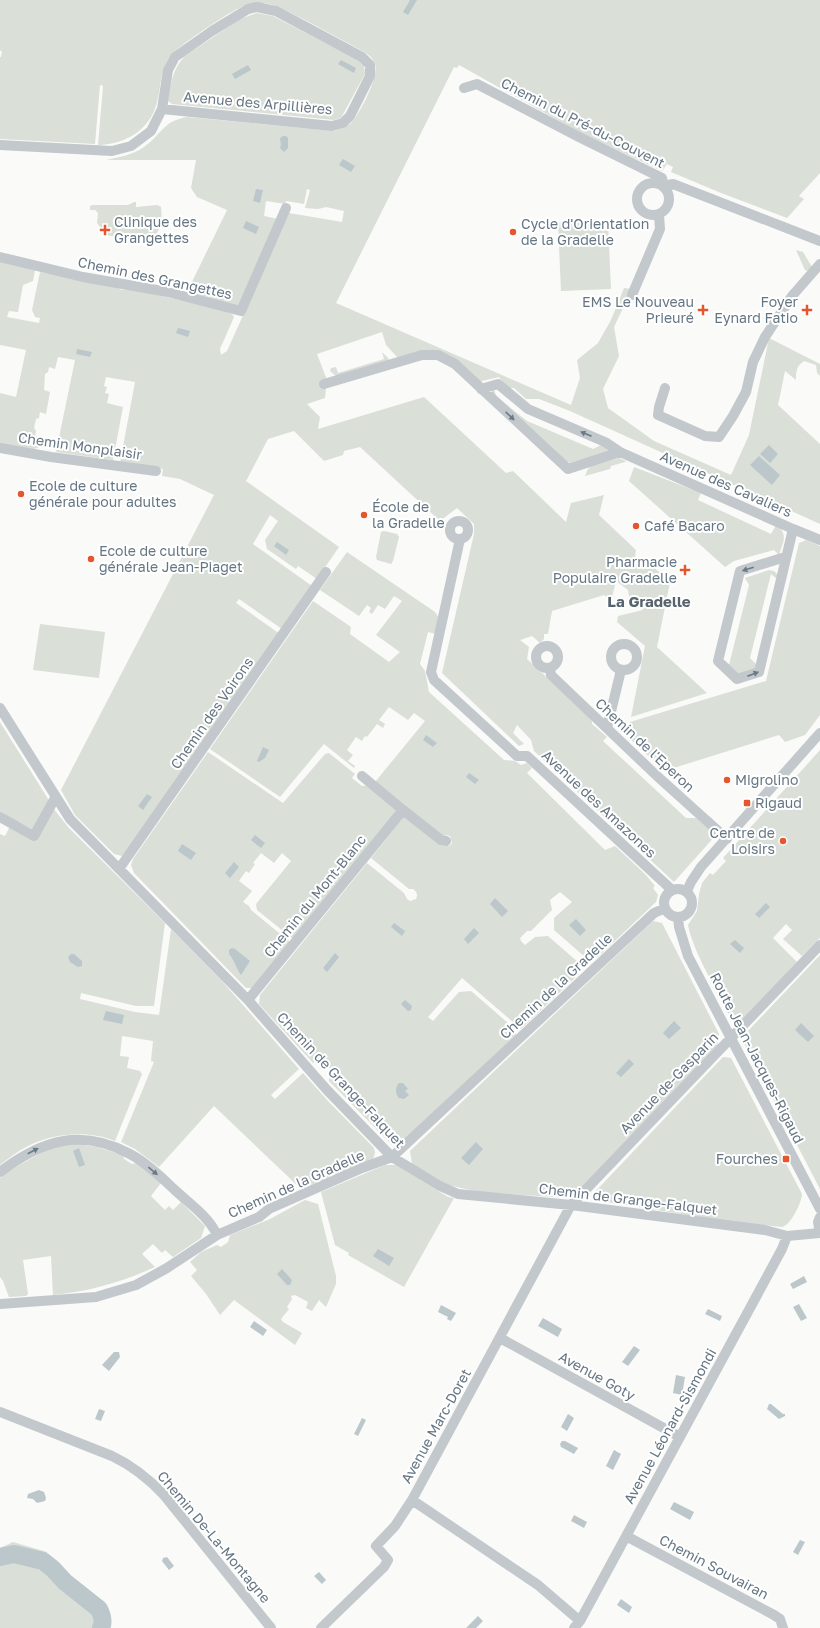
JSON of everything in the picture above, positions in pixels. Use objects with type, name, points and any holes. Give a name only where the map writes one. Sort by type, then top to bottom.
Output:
[{"type":"street","name":"Avenue des Arpillières","points":[[0,145],[112,151],[131,146],[151,132],[162,109],[168,70],[175,58],[248,9],[257,7],[276,11],[362,57],[370,65],[370,76],[350,116],[343,123],[332,126],[162,109]]},
{"type":"street","name":"Chemin du Pré-du-Couvent","points":[[464,88],[477,84],[572,134],[662,178],[664,186],[673,184],[820,241]]},
{"type":"street","points":[[654,183],[664,186],[670,196],[670,201],[665,211],[659,215],[650,216],[641,210],[637,201],[639,190],[648,184],[654,183]]},
{"type":"street","name":"Chemin des Grangettes","points":[[0,257],[83,276],[168,292],[241,311],[286,208]]},
{"type":"street","points":[[632,295],[660,228],[659,215]]},
{"type":"street","points":[[665,388],[658,415],[705,436],[719,437],[733,416],[746,392],[754,362],[765,337],[792,296],[820,264]]},
{"type":"street","points":[[324,384],[422,354],[438,355],[455,364],[568,469],[620,452]]},
{"type":"street","name":"Avenue des Cavaliers","points":[[481,389],[498,384],[528,409],[605,442],[620,452],[820,540]]},
{"type":"street","name":"Chemin Monplaisir","points":[[0,448],[51,457],[156,471]]},
{"type":"street","points":[[786,557],[740,571],[718,661],[737,679],[759,672],[793,529]]},
{"type":"street","name":"Avenue des Amazones","points":[[460,539],[432,672],[434,680],[517,756],[527,756],[672,890]]},
{"type":"street","name":"Chemin des Voirons","points":[[120,869],[326,572]]},
{"type":"street","name":"Chemin de l'Eperon","points":[[550,668],[551,675],[657,776],[727,839]]},
{"type":"street","points":[[607,728],[621,670]]},
{"type":"street","name":"Chemin de Grange-Falquet","points":[[0,708],[70,820],[248,1000],[327,1090],[392,1157],[440,1186],[458,1194],[571,1205],[765,1230],[787,1236],[820,1233]]},
{"type":"street","points":[[687,892],[691,882],[701,867],[820,733]]},
{"type":"street","points":[[362,776],[441,840],[446,841]]},
{"type":"street","points":[[0,817],[34,836],[55,798]]},
{"type":"street","name":"Chemin du Mont-Blanc","points":[[248,1000],[403,810]]},
{"type":"street","points":[[680,889],[687,892],[692,899],[691,907],[686,914],[678,916],[670,914],[665,908],[664,900],[672,890],[680,889]]},
{"type":"street","name":"Chemin de la Gradelle","points":[[0,1304],[96,1298],[136,1285],[167,1268],[217,1235],[259,1217],[269,1209],[362,1168],[392,1157],[654,913],[665,908]]},
{"type":"street","name":"Route Jean-Jacques-Rigaud","points":[[678,916],[679,927],[688,956],[820,1209]]},
{"type":"street","name":"Avenue de-Gasparin","points":[[571,1205],[732,1039],[820,945]]},
{"type":"street","points":[[0,1172],[32,1150],[58,1142],[81,1140],[93,1141],[131,1155],[164,1180],[212,1224],[217,1235]]},
{"type":"street","name":"Avenue Marc-Doret","points":[[571,1205],[412,1500],[538,1585],[577,1624]]},
{"type":"street","points":[[820,1217],[818,1222],[820,1233]]},
{"type":"street","name":"Avenue Léonard-Sismondi","points":[[577,1624],[680,1438],[782,1249],[787,1236]]},
{"type":"street","name":"Avenue Goty","points":[[500,1338],[680,1438]]},
{"type":"street","name":"Chemin De-La-Montagne","points":[[0,1412],[118,1459],[136,1469],[149,1479],[271,1628]]},
{"type":"street","points":[[321,1628],[384,1568],[388,1560],[376,1546],[395,1526],[412,1500]]},
{"type":"street","name":"Chemin Souvairan","points":[[626,1536],[774,1615],[780,1619],[783,1628]]},
{"type":"shaded area","points":[[0,0],[820,0],[820,173],[799,196],[804,199],[787,218],[671,172],[673,167],[667,164],[662,171],[581,133],[459,65],[457,68],[454,67],[336,303],[571,405],[580,378],[577,360],[598,343],[611,320],[624,288],[632,289],[614,327],[619,356],[603,389],[608,408],[654,441],[731,475],[749,435],[769,338],[820,364],[820,376],[817,373],[816,365],[804,361],[798,367],[796,372],[796,380],[785,371],[778,405],[820,444],[820,524],[570,411],[539,399],[526,399],[514,388],[507,388],[499,377],[478,382],[449,355],[398,358],[386,345],[382,332],[317,354],[327,380],[325,398],[307,404],[320,417],[318,429],[424,397],[506,473],[513,471],[566,522],[571,503],[604,495],[599,515],[636,550],[634,563],[646,560],[670,582],[657,647],[707,693],[631,717],[645,646],[617,622],[618,616],[643,610],[629,596],[628,590],[616,581],[611,601],[604,595],[552,611],[548,634],[544,634],[544,639],[540,643],[532,636],[520,640],[529,647],[527,659],[592,719],[592,724],[607,737],[603,741],[686,818],[696,818],[716,835],[674,882],[534,751],[531,740],[517,725],[513,733],[524,744],[519,746],[442,673],[474,534],[474,524],[457,508],[440,521],[360,447],[344,451],[343,455],[324,461],[294,431],[268,439],[246,481],[339,547],[317,579],[298,566],[296,569],[267,549],[265,540],[278,521],[270,515],[253,544],[312,586],[282,629],[239,599],[236,603],[280,634],[126,854],[122,856],[114,854],[75,815],[61,790],[214,495],[180,479],[162,476],[163,469],[120,463],[135,382],[106,377],[104,386],[107,387],[105,393],[109,394],[107,403],[123,407],[113,460],[56,452],[75,360],[58,357],[55,369],[49,367],[48,372],[45,374],[44,390],[50,392],[46,414],[40,412],[39,418],[36,419],[34,428],[36,431],[35,436],[41,437],[38,448],[33,449],[0,444],[0,393],[16,397],[26,350],[0,345],[0,261],[35,270],[33,281],[23,285],[18,312],[9,311],[7,317],[39,323],[40,318],[35,317],[32,310],[40,272],[119,286],[119,289],[124,290],[126,288],[216,308],[232,314],[234,317],[220,349],[221,355],[227,351],[289,213],[342,222],[344,211],[326,207],[318,209],[305,208],[310,190],[307,189],[304,204],[286,201],[285,204],[266,201],[264,216],[278,219],[239,306],[188,293],[227,210],[197,197],[191,188],[196,160],[106,160],[140,150],[168,125],[179,119],[187,117],[334,131],[341,129],[351,123],[364,103],[372,86],[375,64],[374,61],[364,52],[274,5],[261,3],[246,5],[218,20],[183,44],[170,56],[164,67],[154,112],[149,121],[142,128],[127,139],[98,145],[103,86],[100,85],[95,144],[0,139],[0,57],[2,52],[0,50]]},
{"type":"shaded area","points":[[410,0],[417,0],[408,15],[403,12]]},
{"type":"shaded area","points":[[257,13],[273,16],[360,61],[364,65],[365,74],[341,118],[334,120],[172,104],[168,101],[175,71],[185,56],[240,19]]},
{"type":"shaded area","points":[[341,60],[356,68],[354,73],[338,64]]},
{"type":"shaded area","points":[[248,65],[251,70],[235,79],[232,74]]},
{"type":"shaded area","points":[[283,136],[288,138],[288,148],[284,152],[280,148],[280,138]]},
{"type":"shaded area","points":[[343,159],[355,166],[351,172],[339,165]]},
{"type":"shaded area","points":[[256,189],[263,190],[260,203],[253,201]]},
{"type":"shaded area","points":[[136,202],[136,207],[157,205],[161,207],[162,224],[152,241],[133,241],[107,235],[97,223],[98,213],[95,210],[90,210],[90,206],[93,205],[128,205]]},
{"type":"shaded area","points":[[246,221],[259,227],[256,234],[243,228]]},
{"type":"shaded area","points":[[608,222],[611,289],[561,291],[558,223]]},
{"type":"shaded area","points":[[796,250],[803,252],[812,267],[808,271],[805,270]]},
{"type":"shaded area","points":[[178,328],[190,331],[188,337],[176,333]]},
{"type":"shaded area","points":[[77,349],[92,352],[90,357],[76,354]]},
{"type":"shaded area","points":[[382,352],[389,359],[387,362],[337,377],[330,371],[331,368],[336,367],[338,373],[384,359]]},
{"type":"shaded area","points":[[494,389],[496,396],[527,421],[593,449],[603,444],[609,452],[571,463],[562,460],[491,392]]},
{"type":"shaded area","points":[[769,445],[778,454],[770,463],[760,454]]},
{"type":"shaded area","points":[[759,456],[780,475],[772,485],[750,465]]},
{"type":"shaded area","points":[[619,458],[626,461],[611,466],[610,469],[585,476],[591,466]]},
{"type":"shaded area","points":[[634,467],[701,493],[698,500],[771,534],[776,525],[780,528],[784,535],[779,555],[774,550],[734,561],[725,567],[629,481]]},
{"type":"shaded area","points":[[384,531],[397,534],[399,537],[391,564],[377,560],[376,557],[381,532]]},
{"type":"shaded area","points":[[806,540],[820,546],[820,715],[805,735],[785,742],[779,735],[664,771],[627,736],[630,722],[766,681],[799,543]]},
{"type":"shaded area","points":[[277,542],[289,550],[286,555],[274,546]]},
{"type":"shaded area","points":[[347,552],[435,612],[439,618],[436,634],[428,632],[420,664],[425,671],[429,692],[504,760],[515,761],[521,765],[527,763],[532,768],[527,773],[605,850],[615,846],[645,874],[655,886],[653,888],[658,895],[656,902],[598,957],[585,957],[554,930],[554,918],[572,902],[560,892],[550,900],[552,910],[531,931],[527,931],[520,938],[521,941],[525,945],[535,937],[548,936],[579,963],[579,974],[521,1029],[462,978],[428,1017],[433,1021],[459,992],[471,991],[515,1029],[516,1035],[402,1142],[392,1145],[329,1081],[329,1078],[334,1071],[318,1060],[313,1063],[259,1004],[260,995],[367,863],[404,893],[407,899],[410,901],[416,899],[417,894],[413,889],[409,889],[371,858],[405,815],[443,846],[449,846],[452,843],[450,836],[442,836],[375,782],[425,721],[414,713],[408,720],[389,707],[379,720],[385,724],[383,728],[377,724],[362,741],[356,737],[347,750],[353,755],[348,761],[355,766],[354,768],[324,744],[280,797],[210,749],[313,601],[351,627],[350,634],[389,662],[400,652],[376,635],[402,601],[394,596],[385,609],[378,605],[372,614],[369,612],[371,608],[367,605],[359,616],[320,590]]},
{"type":"shaded area","points":[[769,570],[774,571],[777,574],[777,579],[771,574],[750,658],[757,665],[754,671],[739,674],[729,665],[749,585],[745,578]]},
{"type":"shaded area","points":[[40,624],[105,632],[99,678],[33,670]]},
{"type":"shaded area","points":[[0,722],[50,802],[34,830],[0,813]]},
{"type":"shaded area","points":[[426,735],[437,743],[433,747],[423,740]]},
{"type":"shaded area","points":[[263,747],[269,750],[265,758],[259,762],[257,761]]},
{"type":"shaded area","points":[[820,750],[820,938],[802,956],[783,939],[792,930],[786,924],[773,938],[797,962],[741,1021],[732,1020],[695,948],[688,925],[697,911],[702,883],[710,873],[713,875],[726,861],[723,858]]},
{"type":"shaded area","points":[[208,752],[283,803],[325,754],[329,753],[355,774],[352,778],[362,786],[369,785],[397,811],[293,939],[257,910],[256,904],[291,861],[282,853],[274,863],[261,853],[253,863],[255,864],[249,873],[246,871],[239,881],[252,891],[243,902],[290,942],[253,988],[246,988],[134,873],[131,865],[133,859]]},
{"type":"shaded area","points":[[469,773],[479,780],[475,784],[466,777]]},
{"type":"shaded area","points":[[147,794],[152,797],[143,810],[138,806]]},
{"type":"shaded area","points":[[53,808],[69,828],[165,923],[154,1006],[136,1006],[81,993],[80,999],[135,1012],[159,1015],[171,929],[221,980],[299,1069],[271,1095],[275,1099],[303,1073],[374,1148],[375,1153],[373,1159],[301,1189],[214,1106],[159,1167],[135,1149],[121,1142],[154,1062],[151,1061],[153,1041],[122,1036],[120,1056],[129,1057],[127,1068],[140,1071],[142,1074],[115,1141],[94,1135],[83,1134],[71,1134],[48,1138],[17,1152],[0,1165],[0,834],[5,836],[10,826],[35,839]]},
{"type":"shaded area","points":[[255,835],[265,843],[261,848],[251,840]]},
{"type":"shaded area","points":[[182,844],[196,853],[191,860],[178,851]]},
{"type":"shaded area","points":[[234,862],[239,867],[230,878],[225,873]]},
{"type":"shaded area","points":[[495,898],[508,911],[502,917],[490,904]]},
{"type":"shaded area","points":[[766,903],[770,907],[759,918],[755,914]]},
{"type":"shaded area","points":[[576,919],[586,930],[580,936],[569,925]]},
{"type":"shaded area","points":[[653,921],[662,923],[719,1034],[717,1046],[584,1186],[569,1198],[479,1192],[448,1185],[412,1164],[410,1151]]},
{"type":"shaded area","points":[[394,923],[405,931],[402,936],[391,927]]},
{"type":"shaded area","points":[[474,928],[479,933],[468,944],[464,939]]},
{"type":"shaded area","points":[[735,940],[744,948],[740,953],[730,944]]},
{"type":"shaded area","points":[[232,948],[250,961],[241,975],[229,954],[229,950]]},
{"type":"shaded area","points":[[335,953],[339,957],[327,972],[323,968]]},
{"type":"shaded area","points":[[71,954],[74,954],[82,961],[82,966],[78,967],[70,962],[68,957]]},
{"type":"shaded area","points":[[820,955],[820,1189],[745,1045],[747,1032]]},
{"type":"shaded area","points":[[405,1000],[412,1006],[411,1010],[408,1011],[401,1004]]},
{"type":"shaded area","points":[[106,1011],[124,1015],[122,1024],[103,1020]]},
{"type":"shaded area","points":[[674,1021],[681,1028],[669,1039],[663,1033]]},
{"type":"shaded area","points":[[801,1023],[814,1036],[808,1042],[795,1030]]},
{"type":"shaded area","points":[[723,1057],[731,1058],[802,1194],[798,1207],[789,1222],[782,1227],[732,1222],[594,1200],[591,1196]]},
{"type":"shaded area","points":[[629,1059],[634,1064],[621,1077],[616,1073]]},
{"type":"shaded area","points":[[399,1083],[403,1083],[408,1089],[405,1091],[409,1095],[404,1099],[399,1098],[397,1094],[396,1089]]},
{"type":"shaded area","points":[[476,1142],[483,1149],[469,1165],[461,1158]]},
{"type":"shaded area","points":[[76,1144],[97,1147],[123,1155],[124,1159],[132,1164],[137,1163],[161,1183],[151,1196],[165,1210],[169,1206],[173,1210],[181,1202],[205,1226],[201,1238],[173,1257],[165,1250],[162,1253],[153,1244],[142,1254],[155,1267],[130,1278],[105,1286],[53,1295],[51,1256],[23,1260],[28,1294],[26,1296],[9,1297],[0,1277],[0,1178],[5,1173],[50,1148]]},
{"type":"shaded area","points":[[79,1148],[85,1165],[79,1167],[73,1151]]},
{"type":"shaded area","points":[[385,1165],[396,1165],[448,1197],[454,1198],[404,1287],[348,1255],[349,1253],[335,1245],[321,1192]]},
{"type":"shaded area","points":[[305,1200],[318,1204],[336,1276],[336,1284],[326,1307],[319,1300],[312,1311],[306,1308],[308,1302],[295,1295],[291,1296],[292,1299],[287,1307],[289,1309],[281,1319],[283,1322],[302,1333],[295,1345],[234,1300],[220,1315],[206,1294],[191,1276],[197,1270],[190,1262],[201,1252],[217,1245],[221,1247],[228,1242],[230,1235],[270,1219]]},
{"type":"shaded area","points":[[378,1249],[394,1258],[389,1266],[373,1256]]},
{"type":"shaded area","points":[[282,1269],[292,1280],[290,1285],[287,1285],[277,1274]]},
{"type":"shaded area","points":[[804,1276],[807,1282],[793,1289],[790,1284]]},
{"type":"shaded area","points":[[799,1304],[807,1318],[801,1321],[793,1307]]},
{"type":"shaded area","points":[[441,1305],[456,1313],[451,1321],[447,1319],[448,1317],[438,1312]]},
{"type":"shaded area","points":[[708,1309],[722,1316],[720,1321],[705,1314]]},
{"type":"shaded area","points":[[543,1318],[562,1329],[558,1337],[538,1326]]},
{"type":"shaded area","points":[[254,1321],[267,1330],[263,1336],[250,1327]]},
{"type":"shaded area","points":[[634,1346],[640,1350],[628,1366],[622,1362]]},
{"type":"shaded area","points":[[114,1352],[119,1352],[120,1357],[109,1371],[102,1365]]},
{"type":"shaded area","points":[[676,1375],[685,1377],[682,1395],[673,1393]]},
{"type":"shaded area","points":[[769,1404],[785,1414],[785,1416],[779,1419],[767,1409]]},
{"type":"shaded area","points":[[99,1409],[105,1411],[101,1421],[95,1419]]},
{"type":"shaded area","points":[[568,1414],[574,1418],[567,1431],[561,1427]]},
{"type":"shaded area","points":[[362,1418],[366,1420],[358,1436],[354,1434]]},
{"type":"shaded area","points":[[562,1441],[565,1441],[578,1448],[574,1454],[561,1447],[560,1444]]},
{"type":"shaded area","points":[[614,1450],[621,1454],[613,1470],[606,1466]]},
{"type":"shaded area","points":[[39,1490],[44,1492],[46,1498],[45,1501],[37,1503],[33,1499],[27,1498],[28,1494]]},
{"type":"shaded area","points":[[674,1502],[694,1512],[690,1520],[670,1509]]},
{"type":"shaded area","points":[[574,1515],[587,1522],[584,1528],[571,1521]]},
{"type":"shaded area","points":[[800,1540],[805,1542],[798,1555],[793,1552]]},
{"type":"shaded area","points":[[13,1542],[47,1552],[47,1560],[105,1604],[108,1628],[0,1628],[0,1548]]},
{"type":"shaded area","points":[[167,1557],[174,1566],[169,1570],[162,1561],[163,1558]]},
{"type":"shaded area","points":[[319,1572],[326,1580],[322,1584],[314,1576]]},
{"type":"shaded area","points":[[621,1599],[632,1607],[629,1613],[617,1605]]},
{"type":"shaded area","points":[[478,1616],[483,1621],[476,1628],[466,1628]]},
{"type":"waterway","points":[[0,1557],[14,1554],[43,1561],[65,1582],[99,1609],[102,1618],[101,1628]]},
{"type":"place","name":"Clinique des Grangettes","points":[[105,230]]},
{"type":"place","name":"Cycle d'Orientation de la Gradelle","points":[[513,232]]},
{"type":"place","name":"EMS Le Nouveau Prieuré","points":[[703,310]]},
{"type":"place","name":"Foyer Eynard Fatio","points":[[807,310]]},
{"type":"place","name":"Ecole de culture générale pour adultes","points":[[21,494]]},
{"type":"place","name":"École de la Gradelle","points":[[364,515]]},
{"type":"place","name":"Café Bacaro","points":[[636,526]]},
{"type":"place","name":"Ecole de culture générale Jean-Piaget","points":[[91,559]]},
{"type":"place","name":"Pharmacie Populaire Gradelle","points":[[685,570]]},
{"type":"place","name":"Migrolino","points":[[727,780]]},
{"type":"place","name":"Rigaud","points":[[747,803]]},
{"type":"place","name":"Centre de Loisirs","points":[[783,841]]},
{"type":"place","name":"Fourches","points":[[786,1159]]},
{"type":"district","name":"La Gradelle","points":[[649,602]]}]
